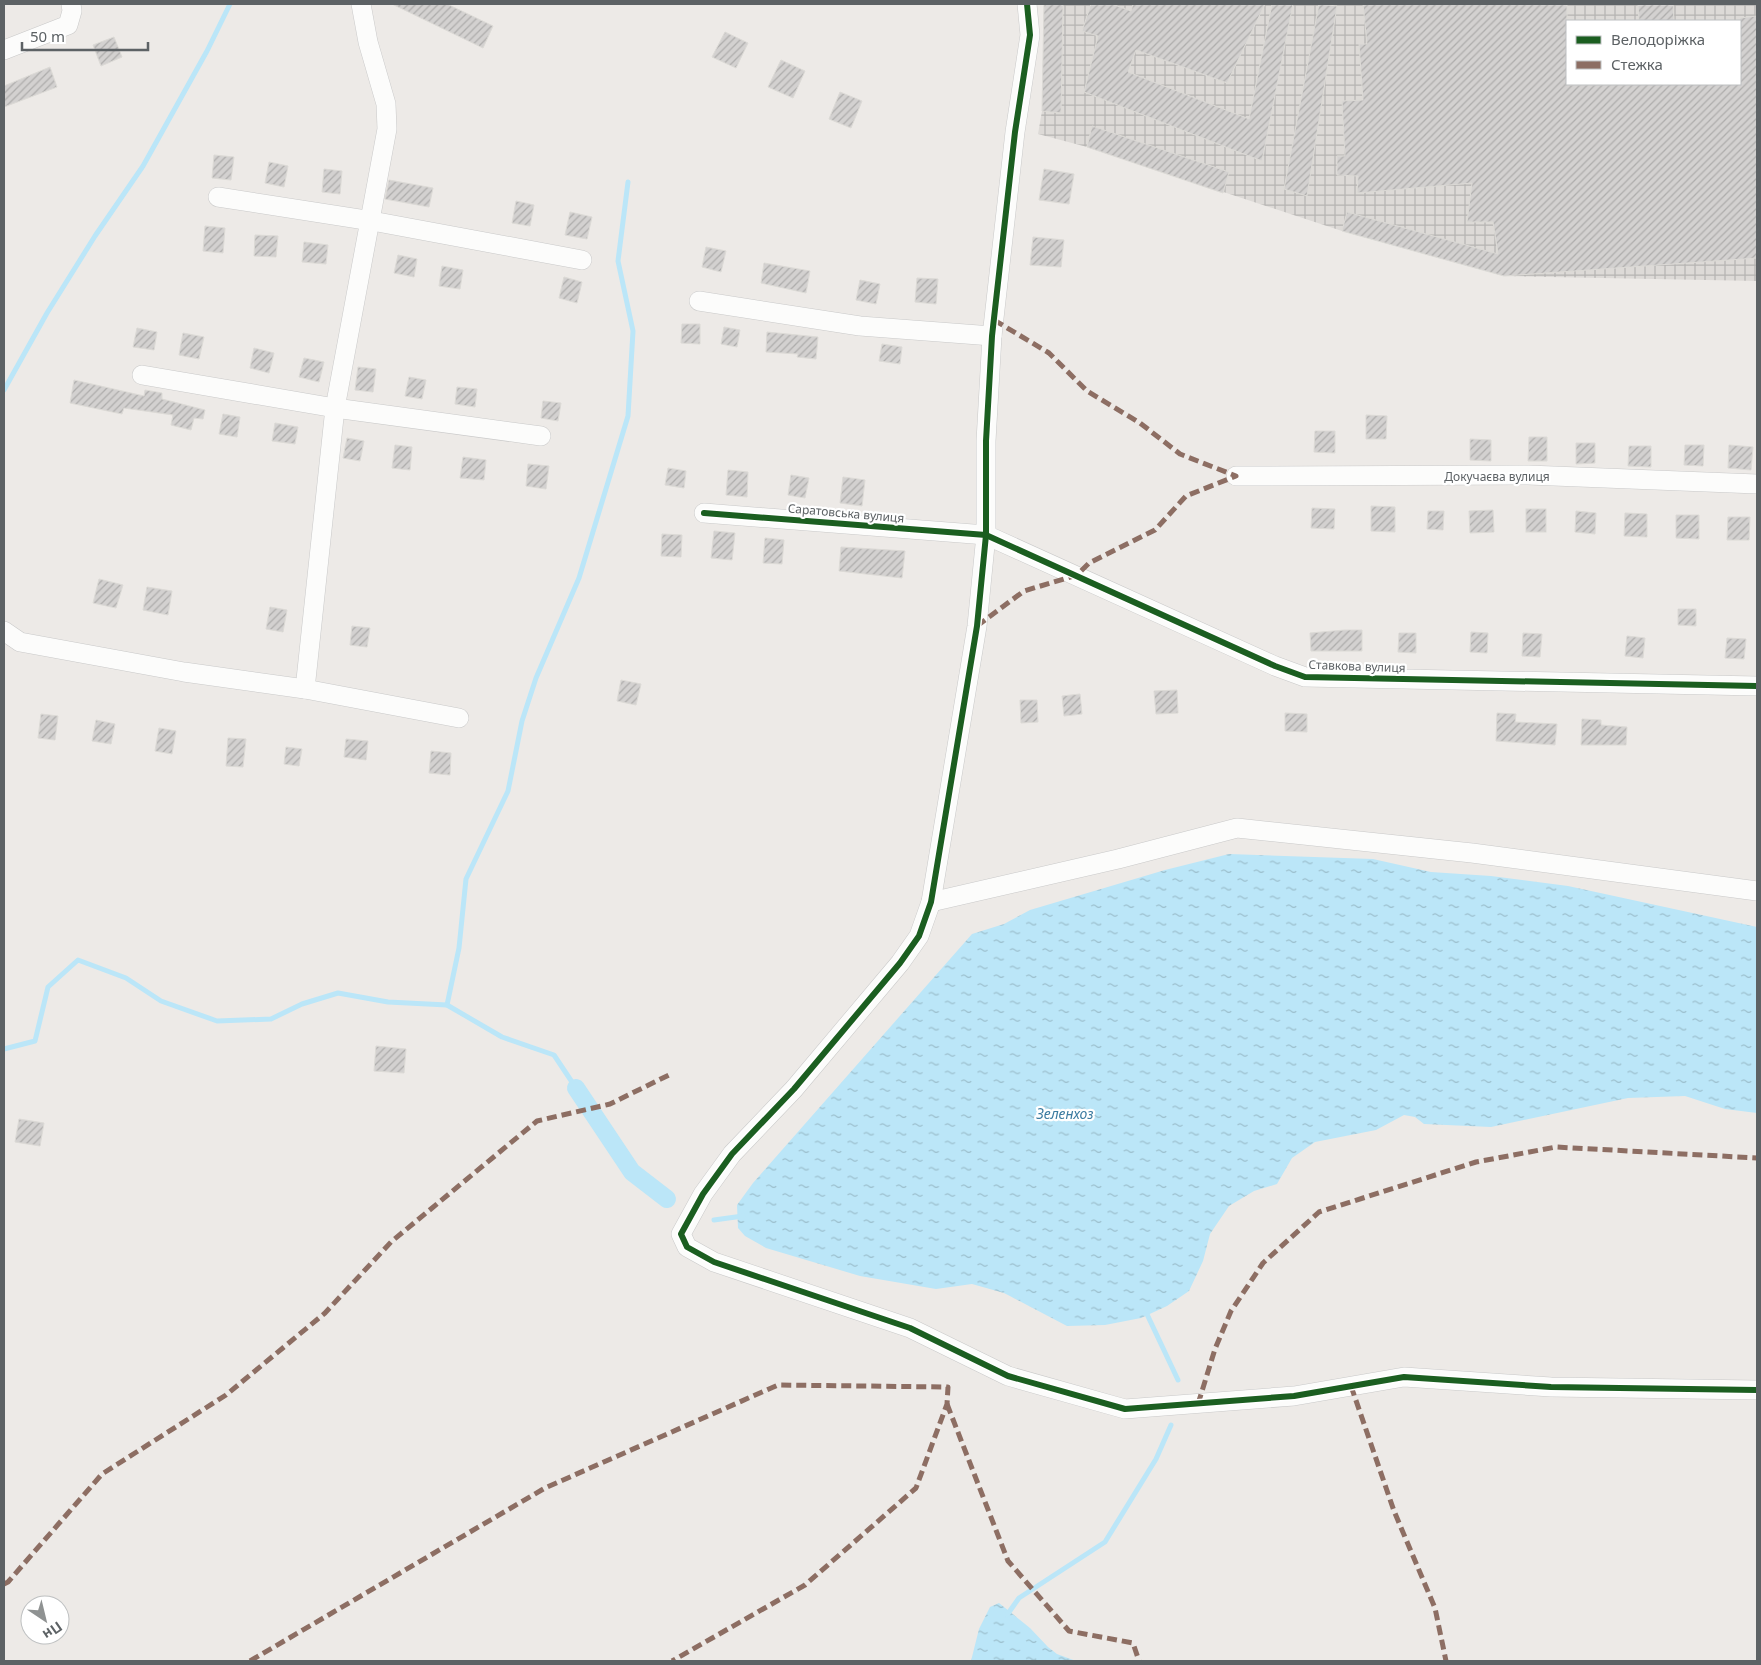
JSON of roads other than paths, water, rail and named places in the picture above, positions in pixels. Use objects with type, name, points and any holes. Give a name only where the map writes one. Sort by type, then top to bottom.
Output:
[{"type":"street","points":[[4,50],[68,25],[72,11],[71,4]]},
{"type":"street","points":[[305,688],[335,408],[372,221],[387,129],[386,104],[368,42],[361,4]]},
{"type":"street","points":[[1027,4],[1030,36],[1015,132],[992,336],[986,441],[986,535],[977,626],[931,902],[919,936],[900,964],[794,1089],[732,1154],[702,1194],[681,1234],[687,1247],[714,1262],[910,1328],[1008,1376],[1124,1409],[1294,1396],[1404,1377],[1551,1387],[1757,1390]]},
{"type":"street","points":[[218,197],[372,221],[582,260]]},
{"type":"street","points":[[699,301],[860,326],[992,336]]},
{"type":"street","points":[[142,376],[335,408],[541,436]]},
{"type":"street","name":"Докучаєва вулиця","points":[[1236,476],[1528,475],[1757,484]]},
{"type":"street","name":"Саратовська вулиця","points":[[704,513],[986,535]]},
{"type":"street","name":"Ставкова вулиця","points":[[986,535],[1275,666],[1305,677],[1757,686]]},
{"type":"street","points":[[4,631],[20,642],[184,672],[305,688],[459,718]]},
{"type":"street","points":[[931,902],[1118,859],[1237,828],[1472,854],[1757,891]]},
{"type":"water","name":"Зеленхоз","points":[[1229,854],[1373,859],[1431,872],[1491,876],[1568,886],[1757,927],[1757,1113],[1725,1109],[1685,1096],[1628,1098],[1491,1127],[1424,1124],[1415,1117],[1404,1115],[1376,1130],[1315,1142],[1292,1158],[1277,1184],[1254,1191],[1229,1206],[1210,1234],[1203,1261],[1189,1291],[1167,1306],[1141,1318],[1105,1325],[1067,1326],[1004,1293],[972,1284],[936,1289],[860,1276],[766,1248],[745,1236],[738,1228],[737,1205],[753,1183],[972,934],[1004,924],[1030,910],[1165,870]]},
{"type":"water","points":[[999,1603],[1030,1628],[1057,1654],[1076,1661],[971,1661],[979,1629],[990,1607]]},
{"type":"waterway","points":[[4,390],[47,313],[95,236],[143,166],[207,51],[230,4]]},
{"type":"waterway","points":[[447,1005],[459,948],[466,879],[508,791],[522,721],[536,678],[579,578],[628,416],[633,331],[618,261],[628,182]]},
{"type":"waterway","points":[[4,1049],[35,1041],[48,987],[78,960],[126,978],[161,1001],[217,1021],[271,1019],[302,1004],[338,993],[388,1002],[447,1005],[502,1037],[554,1055],[576,1088]]},
{"type":"waterway","points":[[576,1088],[632,1172],[667,1199]]},
{"type":"waterway","points":[[714,1220],[743,1216]]},
{"type":"waterway","points":[[1145,1310],[1178,1380]]},
{"type":"waterway","points":[[1007,1615],[1019,1598],[1105,1542],[1156,1459],[1171,1425]]}]
